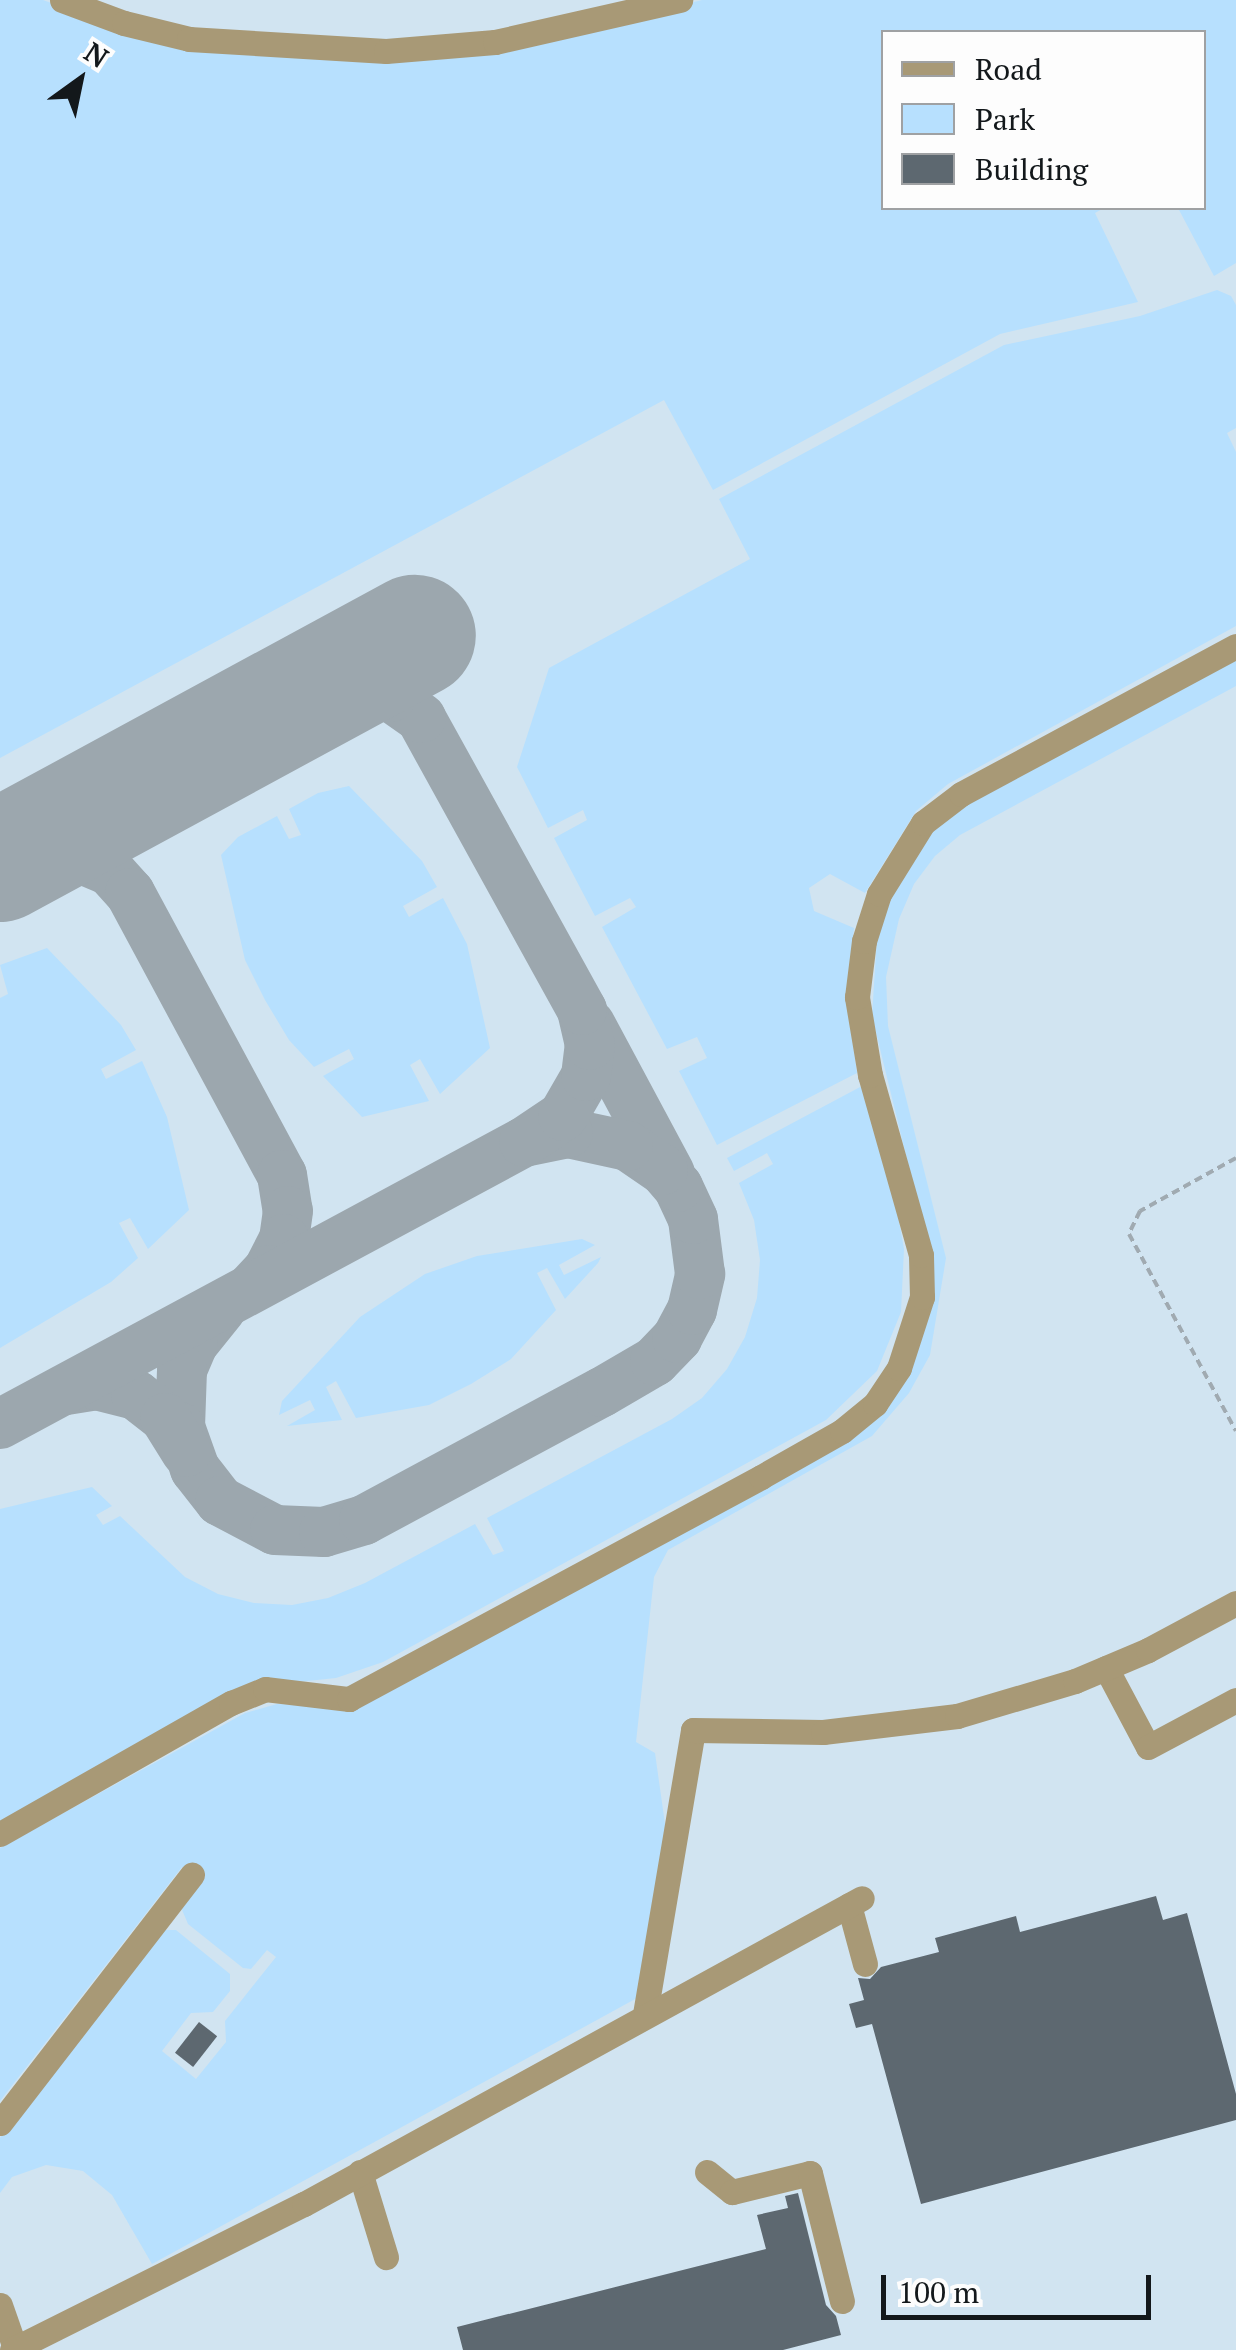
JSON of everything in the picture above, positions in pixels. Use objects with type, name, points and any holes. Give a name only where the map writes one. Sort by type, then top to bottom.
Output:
[{"type":"street","points":[[62,0],[124,24],[189,39],[386,51],[495,42],[680,0]]},
{"type":"street","points":[[0,1834],[231,1704],[266,1689],[349,1699],[760,1478],[842,1431],[875,1404],[899,1368],[922,1297],[921,1255],[870,1076],[857,997],[864,941],[879,894],[923,823],[962,794],[1236,646]]},
{"type":"street","points":[[645,2014],[693,1730],[822,1732],[916,1723],[997,1706],[1106,1668],[1236,1602]]},
{"type":"street","points":[[1106,1668],[1148,1747],[1236,1700]]},
{"type":"street","points":[[0,2123],[192,1875]]},
{"type":"street","points":[[0,2306],[14,2349],[360,2172],[856,1902],[865,1964]]},
{"type":"street","points":[[360,2172],[386,2257]]},
{"type":"street","points":[[707,2172],[732,2192],[810,2173],[842,2301]]},
{"type":"path","points":[[1236,1158],[1140,1212],[1129,1234],[1236,1431]]},
{"type":"shaded area","points":[[0,0],[1236,0],[1236,2350],[0,2350]]},
{"type":"green space","points":[[0,0],[43,0],[114,26],[246,52],[611,23],[702,0],[1236,0],[1236,263],[1214,276],[1179,210],[1206,210],[1206,30],[881,30],[881,210],[1100,210],[1095,213],[1138,302],[1000,334],[713,490],[664,400],[0,758]]},
{"type":"green space","points":[[1217,290],[1231,296],[1236,305],[1236,428],[1227,433],[1236,452],[1236,626],[948,784],[916,811],[865,893],[830,874],[809,888],[814,911],[854,928],[847,1002],[857,1073],[717,1145],[679,1071],[707,1058],[697,1037],[667,1049],[602,927],[636,907],[630,898],[595,916],[554,838],[587,820],[583,810],[548,828],[517,767],[549,668],[750,559],[719,499],[1004,345],[1140,316]]},
{"type":"green space","points":[[1236,651],[1236,686],[960,835],[935,856],[914,884],[899,919],[886,977],[888,1026],[946,1258],[930,1355],[909,1393],[872,1436],[668,1550],[654,1577],[636,1742],[655,1753],[667,1838],[637,1998],[152,2264],[112,2195],[83,2171],[46,2165],[12,2177],[0,2193],[0,2138],[158,1930],[176,1930],[230,1974],[230,1991],[213,2012],[191,2013],[162,2051],[196,2079],[226,2042],[225,2021],[276,1957],[267,1950],[251,1969],[243,1968],[188,1924],[180,1905],[196,1878],[182,1867],[0,2101],[0,1848],[245,1713],[277,1704],[339,1706],[892,1389],[930,1254],[872,1016],[877,938],[895,884],[926,834],[965,797]]},
{"type":"green space","points":[[349,786],[422,861],[437,887],[403,906],[409,917],[443,898],[467,944],[490,1048],[440,1094],[420,1059],[410,1065],[429,1101],[362,1117],[323,1076],[354,1059],[349,1049],[314,1067],[289,1040],[265,1000],[245,960],[221,855],[238,837],[277,816],[289,839],[301,835],[289,809],[318,793]]},
{"type":"green space","points":[[47,948],[121,1025],[136,1050],[101,1069],[106,1079],[142,1061],[167,1117],[189,1210],[148,1249],[130,1218],[119,1223],[138,1258],[111,1282],[0,1348],[0,998],[8,994],[0,965]]},
{"type":"green space","points":[[862,1086],[891,1175],[904,1249],[901,1312],[877,1371],[826,1420],[383,1662],[336,1678],[279,1684],[0,1822],[0,1509],[92,1487],[112,1506],[96,1515],[103,1525],[120,1516],[185,1577],[218,1594],[254,1603],[292,1605],[328,1598],[365,1583],[475,1524],[493,1555],[504,1551],[487,1518],[672,1419],[702,1398],[727,1369],[745,1337],[757,1298],[760,1260],[754,1220],[739,1183],[773,1164],[767,1153],[734,1171],[727,1158]]},
{"type":"green space","points":[[582,1239],[595,1245],[559,1265],[564,1275],[601,1257],[598,1263],[565,1299],[547,1268],[537,1273],[556,1310],[511,1359],[471,1384],[429,1405],[356,1418],[336,1381],[326,1387],[342,1420],[287,1426],[315,1410],[310,1400],[279,1415],[282,1401],[360,1317],[425,1274],[477,1256]]},
{"type":"building","points":[[1156,1896],[1163,1920],[1187,1913],[1236,2094],[1236,2120],[921,2204],[872,2024],[856,2028],[849,2004],[864,2000],[858,1978],[870,1979],[881,1967],[939,1952],[935,1938],[1016,1916],[1020,1932]]},
{"type":"building","points":[[199,2022],[217,2036],[193,2067],[175,2053]]},
{"type":"building","points":[[798,2193],[826,2305],[836,2316],[841,2335],[783,2350],[463,2350],[457,2327],[766,2249],[757,2215],[788,2208],[785,2196]]},
{"type":"taxiway","points":[[0,1424],[524,1142],[563,1116],[586,1076],[590,1045],[582,1010],[421,718],[391,697],[357,689],[295,702]]},
{"type":"taxiway","points":[[0,865],[23,855],[65,852],[110,871],[130,893],[282,1175],[288,1211],[284,1239],[268,1270],[252,1287]]},
{"type":"taxiway","points":[[590,1024],[670,1173]]},
{"type":"taxiway","points":[[221,1309],[193,1344],[182,1370],[180,1427],[195,1469],[220,1501],[275,1530],[324,1532],[364,1520],[602,1392],[655,1361],[677,1338],[692,1310],[700,1274],[693,1219],[678,1187],[663,1170],[628,1146],[568,1133],[524,1142]]},
{"type":"taxiway","points":[[66,1390],[96,1385],[136,1395],[165,1418],[186,1452]]},
{"type":"runway","points":[[0,861],[415,636]]}]
